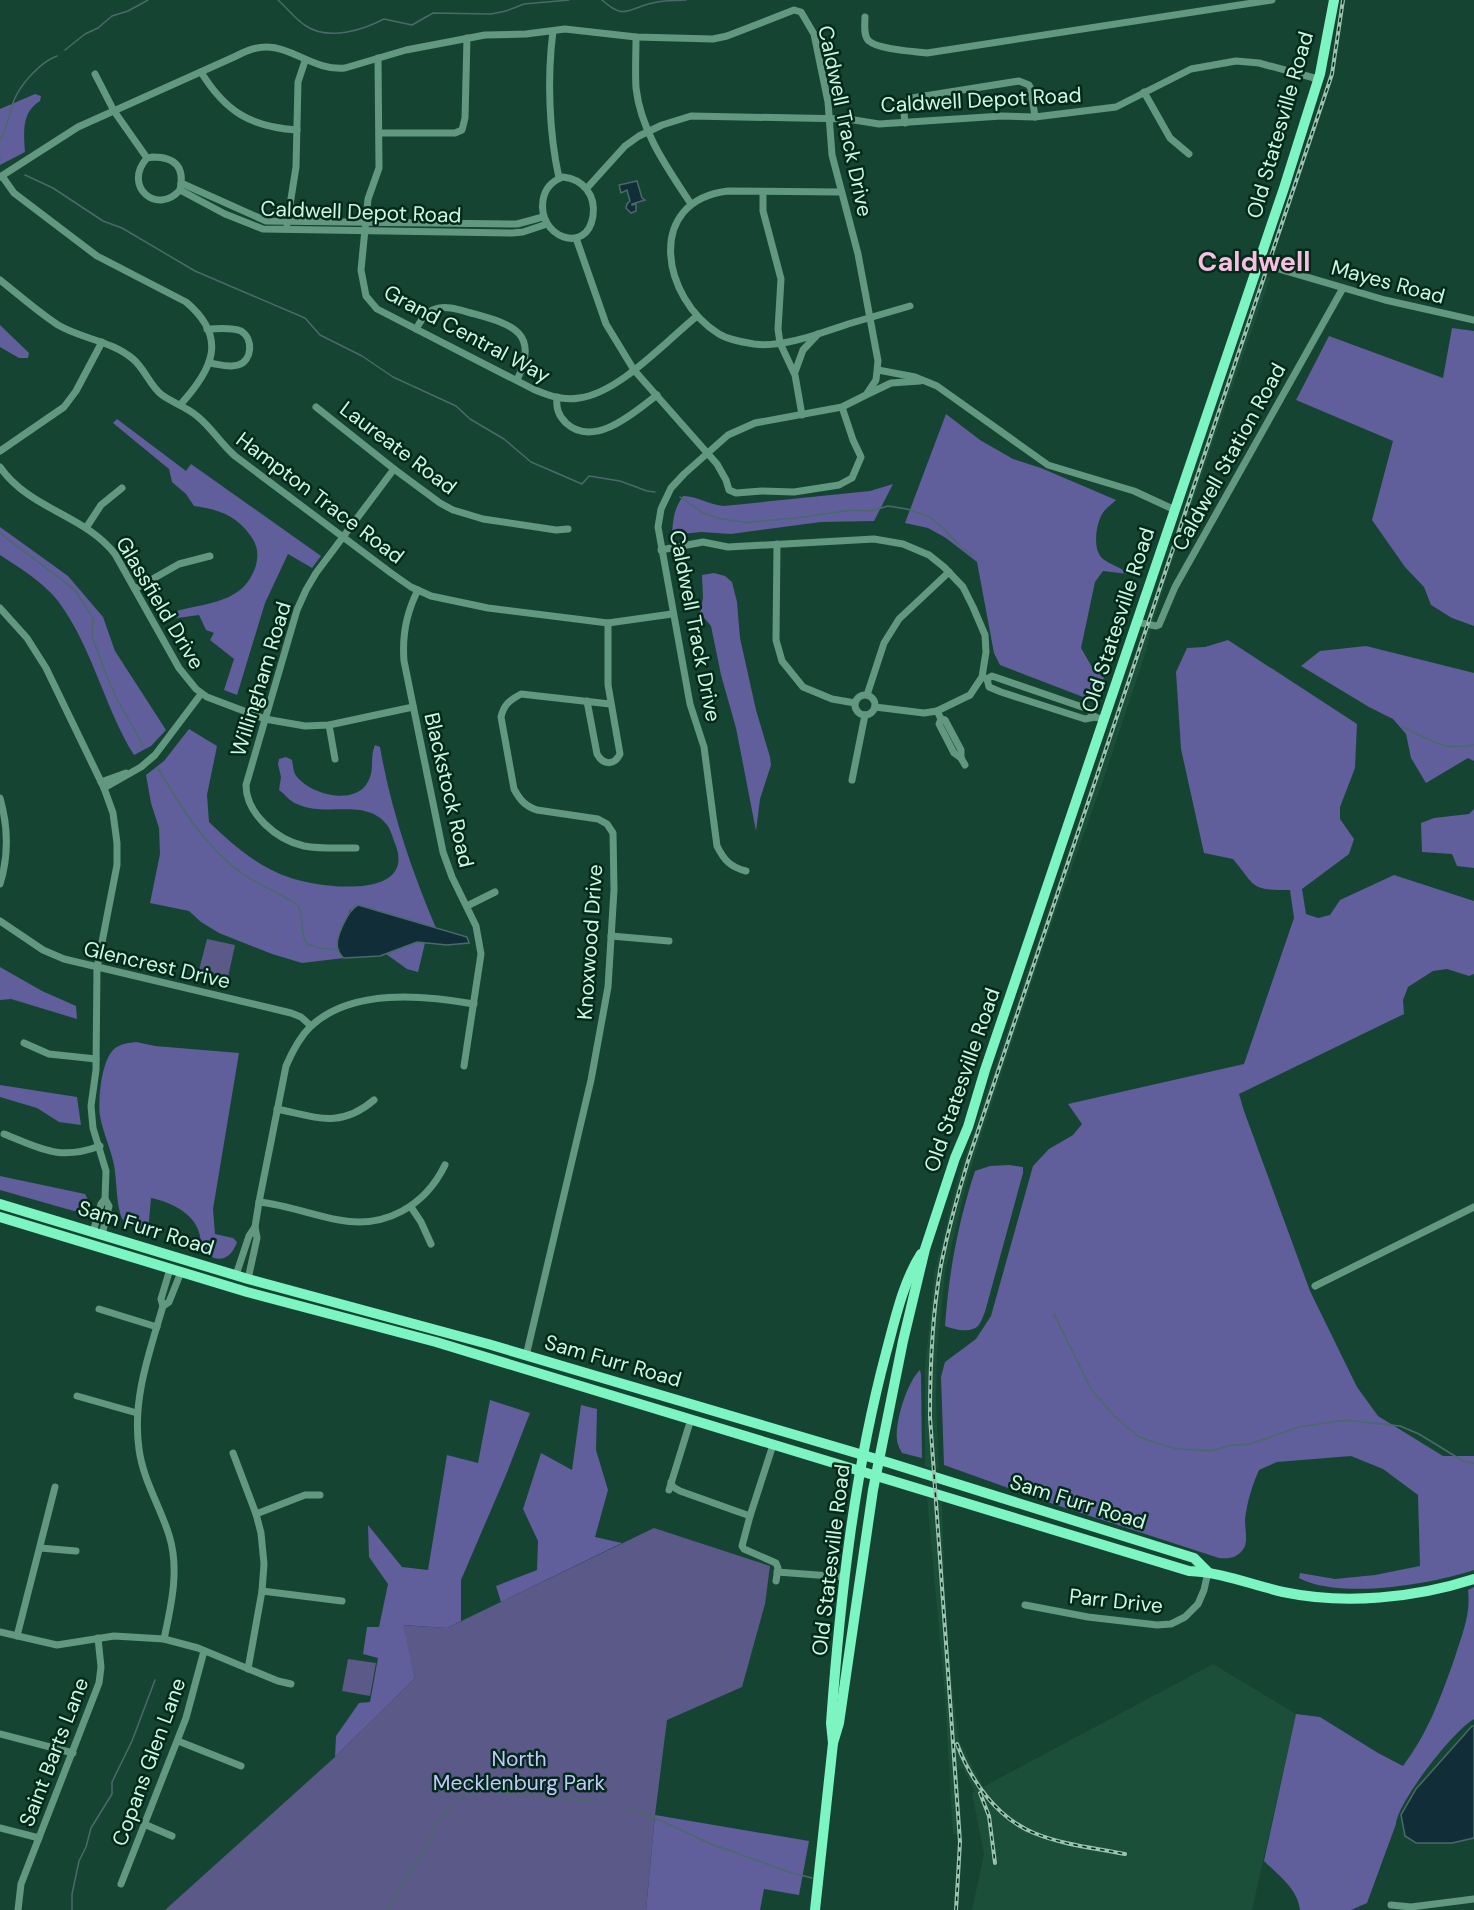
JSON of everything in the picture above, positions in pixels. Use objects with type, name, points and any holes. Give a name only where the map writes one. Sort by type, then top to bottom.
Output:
[{"type":"main road","name":"Old Statesville Road","points":[[833,1743],[839,1723],[875,1476],[925,1249],[968,1127],[1100,719],[1137,622],[1304,128],[1318,79],[1334,0]]},
{"type":"main road","name":"Sam Furr Road","points":[[0,1204],[248,1279],[431,1328],[879,1460],[1194,1558],[1208,1572]]},
{"type":"main road","name":"Sam Furr Road","points":[[0,1217],[175,1270],[436,1342],[1190,1571],[1208,1572],[1292,1594],[1340,1597],[1411,1593],[1474,1579]]},
{"type":"main road","points":[[0,1217],[92,1238],[97,1233]]},
{"type":"main road","name":"Old Statesville Road","points":[[815,1910],[833,1743],[832,1714],[844,1577],[861,1472],[893,1326],[915,1264],[925,1249]]},
{"type":"main road","points":[[175,1270],[180,1266],[292,1291]]},
{"type":"main road","points":[[436,1342],[484,1350],[516,1359],[524,1359],[526,1356]]},
{"type":"main road","points":[[843,1607],[844,1634],[841,1667],[846,1678]]},
{"type":"street","points":[[865,17],[865,35],[868,41],[881,46],[927,53],[1272,0]]},
{"type":"street","name":"Caldwell Track Drive","points":[[636,37],[713,39],[727,36],[794,10],[801,12],[814,34],[830,118],[831,144],[858,254],[878,370]]},
{"type":"street","points":[[553,30],[551,120],[553,153],[559,178]]},
{"type":"street","points":[[180,405],[197,387],[209,363],[211,336],[197,311],[186,302],[98,256],[14,193],[1,176],[78,127],[259,47],[277,49],[305,61],[335,69],[485,35],[580,30],[636,37],[636,89],[643,119],[648,132],[692,204]]},
{"type":"street","points":[[380,133],[455,133],[462,130],[465,118],[467,38]]},
{"type":"street","name":"Grand Central Way","points":[[378,58],[379,168],[368,199],[361,270],[366,296],[377,309],[548,395],[578,399],[590,396],[619,382],[697,316]]},
{"type":"street","points":[[286,230],[296,167],[298,82],[305,61]]},
{"type":"street","name":"Caldwell Depot Road","points":[[586,188],[625,146],[648,132],[691,116],[830,118],[879,124],[1002,116],[1035,117],[1116,107],[1191,69],[1236,61],[1259,63],[1318,79]]},
{"type":"street","points":[[201,72],[214,93],[241,117],[277,129],[297,130]]},
{"type":"street","points":[[95,74],[114,111],[147,158]]},
{"type":"street","points":[[905,123],[905,106],[912,98],[1019,81],[1024,82],[1031,89],[1035,117]]},
{"type":"street","points":[[1144,92],[1170,138],[1189,154]]},
{"type":"street","points":[[147,158],[171,159],[182,174],[180,187],[169,198],[150,198],[144,194],[138,179],[138,171],[147,158]]},
{"type":"street","points":[[570,177],[586,188],[593,202],[594,214],[590,226],[576,238],[559,236],[545,220],[545,193],[549,185],[559,178],[570,177]]},
{"type":"street","name":"Caldwell Depot Road","points":[[180,187],[266,221],[517,224],[545,220]]},
{"type":"street","name":"Caldwell Depot Road","points":[[180,187],[251,225],[263,229],[512,233],[523,232],[545,220]]},
{"type":"street","points":[[841,192],[716,192],[692,204],[674,228],[671,239],[670,265],[681,292],[697,316],[720,334],[736,341],[756,344],[780,343],[910,306]]},
{"type":"street","points":[[763,192],[763,211],[781,279],[778,329],[780,343],[795,375],[802,415]]},
{"type":"street","points":[[576,238],[606,324],[634,370],[723,472],[729,490],[736,493],[794,492],[838,485],[852,478],[861,458],[842,407]]},
{"type":"street","name":"Mayes Road","points":[[1259,263],[1418,308],[1474,320]]},
{"type":"street","name":"Hampton Trace Road","points":[[0,280],[60,326],[102,342],[132,358],[161,395],[196,415],[209,427],[222,445],[235,456],[391,573],[418,590],[464,605],[608,623],[672,614]]},
{"type":"street","name":"Caldwell Station Road","points":[[1137,622],[1159,625],[1175,587],[1343,288]]},
{"type":"street","points":[[416,328],[425,315],[441,307],[508,324],[518,333],[525,346],[524,363],[517,380]]},
{"type":"street","points":[[207,328],[234,329],[243,332],[249,339],[251,347],[248,358],[240,365],[209,363]]},
{"type":"street","points":[[795,375],[803,350],[818,333]]},
{"type":"street","points":[[0,451],[64,407],[76,391],[102,342]]},
{"type":"street","points":[[866,395],[872,387],[878,370],[915,376],[950,394],[1048,465],[1134,491],[1174,510]]},
{"type":"street","name":"Caldwell Track Drive","points":[[746,871],[734,868],[723,859],[717,846],[704,747],[690,704],[672,614],[658,527],[661,509],[671,488],[707,452],[728,435],[755,423],[842,407],[891,383],[923,381]]},
{"type":"street","points":[[557,397],[557,408],[565,422],[577,429],[591,432],[627,419],[657,395]]},
{"type":"street","name":"Laureate Road","points":[[316,407],[394,469],[453,510],[493,521],[556,530],[568,529]]},
{"type":"street","name":"Glassfield Drive","points":[[0,467],[10,480],[29,497],[86,528],[108,545],[185,678],[201,694],[265,719],[294,725],[328,725],[413,708]]},
{"type":"street","name":"Willingham Road","points":[[356,848],[300,845],[280,836],[266,825],[251,808],[246,785],[297,610],[306,590],[394,469]]},
{"type":"street","points":[[86,528],[101,505],[122,488]]},
{"type":"street","points":[[662,550],[703,542],[728,547],[874,539],[903,544],[929,555],[963,587],[985,635],[984,678],[989,687],[1085,719],[1100,719]]},
{"type":"street","points":[[777,544],[776,640],[782,661],[803,687],[832,699],[855,703]]},
{"type":"street","points":[[135,589],[179,564],[210,556]]},
{"type":"street","points":[[867,695],[884,643],[899,620],[949,572]]},
{"type":"street","name":"Blackstock Road","points":[[418,590],[406,618],[402,647],[443,852],[478,934],[481,954],[464,1066]]},
{"type":"street","points":[[0,608],[27,638],[46,668],[103,785],[113,813],[118,853],[97,968],[96,1059],[91,1099],[91,1117],[106,1171],[105,1199],[109,1206],[97,1233]]},
{"type":"street","points":[[587,701],[597,754],[606,763],[617,760],[620,754],[608,685],[608,623]]},
{"type":"street","points":[[875,707],[924,713],[937,711],[970,695],[984,678],[992,676],[1088,709],[1100,719]]},
{"type":"street","points":[[1036,702],[1039,693]]},
{"type":"street","points":[[103,785],[117,774],[134,771],[150,761],[164,746],[201,694]]},
{"type":"street","name":"Knoxwood Drive","points":[[526,1356],[598,1046],[608,987],[613,833],[607,824],[598,819],[537,810],[528,807],[520,799],[514,789],[501,717],[503,707],[511,699],[521,694],[610,704]]},
{"type":"street","points":[[867,695],[874,701],[875,707],[871,713],[865,715],[856,710],[855,703],[858,697],[867,695]]},
{"type":"street","points":[[937,711],[941,719],[939,724],[954,753],[965,765]]},
{"type":"street","points":[[852,780],[865,715]]},
{"type":"street","points":[[328,725],[334,759]]},
{"type":"street","points":[[0,800],[7,848],[0,884]]},
{"type":"street","points":[[467,906],[495,892]]},
{"type":"street","name":"Glencrest Drive","points":[[0,921],[53,955],[97,968],[291,1013],[301,1017],[311,1026]]},
{"type":"street","points":[[611,936],[669,941]]},
{"type":"street","points":[[248,1279],[256,1238],[255,1227],[259,1202],[286,1066],[294,1049],[311,1026],[333,1011],[381,999],[426,996],[474,1004]]},
{"type":"street","points":[[24,1043],[49,1054],[96,1059]]},
{"type":"street","points":[[277,1109],[323,1118],[343,1118],[355,1114],[374,1100]]},
{"type":"street","points":[[4,1134],[63,1155],[86,1152],[100,1146]]},
{"type":"street","points":[[259,1202],[288,1206],[341,1221],[359,1222],[385,1219],[411,1207],[434,1185],[445,1165]]},
{"type":"street","points":[[411,1207],[421,1222],[430,1244]]},
{"type":"street","points":[[1316,1286],[1474,1207]]},
{"type":"street","points":[[236,1275],[249,1236],[255,1227]]},
{"type":"street","points":[[164,1639],[175,1573],[175,1558],[169,1533],[150,1491],[142,1466],[137,1435],[137,1413],[141,1380],[163,1306],[161,1299],[175,1270]]},
{"type":"street","points":[[163,1306],[168,1302],[175,1270]]},
{"type":"street","points":[[99,1309],[157,1327]]},
{"type":"street","points":[[77,1396],[137,1413]]},
{"type":"street","points":[[691,1419],[670,1486],[750,1516]]},
{"type":"street","points":[[773,1445],[742,1546],[754,1554],[773,1561],[778,1568],[776,1581]]},
{"type":"street","points":[[233,1453],[256,1514],[261,1533],[264,1564],[262,1592],[248,1669]]},
{"type":"street","points":[[17,1636],[56,1487]]},
{"type":"street","points":[[256,1514],[305,1495],[320,1495]]},
{"type":"street","points":[[40,1548],[76,1551]]},
{"type":"street","points":[[777,1572],[844,1577]]},
{"type":"street","name":"Parr Drive","points":[[1025,1605],[1088,1617],[1163,1625],[1176,1622],[1194,1609],[1201,1598],[1208,1572]]},
{"type":"street","points":[[262,1592],[342,1601]]},
{"type":"street","points":[[0,1632],[57,1645],[98,1638],[132,1636],[164,1639],[204,1651],[291,1684]]},
{"type":"street","name":"Saint Barts Lane","points":[[18,1910],[21,1884],[73,1753],[101,1674],[98,1638]]},
{"type":"street","name":"Copans Glen Lane","points":[[121,1884],[178,1741],[191,1703],[204,1651]]},
{"type":"street","points":[[0,1734],[73,1753]]},
{"type":"street","points":[[178,1741],[241,1766]]},
{"type":"street","points":[[144,1824],[172,1836]]},
{"type":"street","points":[[0,1828],[39,1838]]},
{"type":"street","points":[[1391,1905],[1411,1907],[1474,1899]]},
{"type":"shaded area","points":[[35,94],[41,96],[40,101],[30,111],[25,124],[25,152],[0,165],[0,109]]},
{"type":"shaded area","points":[[1261,275],[1270,278],[1169,570],[1153,623],[1146,621]]},
{"type":"shaded area","points":[[0,325],[29,353],[28,358],[19,358],[0,347]]},
{"type":"shaded area","points":[[1452,328],[1474,331],[1474,626],[1452,618],[1431,605],[1424,587],[1405,567],[1372,520],[1393,441],[1296,400],[1329,336],[1443,378]]},
{"type":"shaded area","points":[[946,414],[980,440],[1013,459],[1041,468],[1116,500],[1102,514],[1098,524],[1096,544],[1103,559],[1128,574],[1103,571],[1095,582],[1081,648],[1092,667],[1104,678],[1091,700],[1000,665],[994,653],[977,562],[946,538],[928,528],[905,523]]},
{"type":"shaded area","points":[[117,419],[186,471],[191,464],[321,556],[312,568],[288,554],[265,603],[237,695],[224,690],[234,659],[210,640],[214,633],[206,630],[199,615],[170,619],[162,623],[159,618],[172,612],[215,602],[240,590],[249,580],[256,565],[257,549],[254,542],[239,522],[218,511],[194,506],[186,494],[172,482],[169,469],[113,423]]},
{"type":"shaded area","points":[[893,484],[874,521],[821,522],[731,534],[701,532],[672,535],[674,514],[683,496],[724,506],[870,491]]},
{"type":"shaded area","points":[[0,527],[68,576],[103,617],[115,651],[166,730],[151,746],[134,755],[114,717],[90,658],[58,601],[23,570],[0,555]]},
{"type":"shaded area","points":[[714,573],[725,576],[732,582],[737,602],[740,638],[756,710],[770,757],[771,765],[760,799],[756,831],[736,728],[721,675],[711,626],[700,613],[703,598],[702,575]]},
{"type":"shaded area","points":[[1144,627],[1151,629],[1147,648],[1046,940],[967,1181],[945,1273],[937,1351],[936,1401],[939,1470],[925,1467],[925,1367],[935,1271],[958,1178]]},
{"type":"shaded area","points":[[1228,640],[1357,724],[1355,768],[1340,807],[1340,819],[1354,839],[1349,854],[1302,889],[1306,914],[1318,918],[1330,915],[1340,900],[1394,875],[1474,901],[1474,974],[1469,976],[1447,969],[1433,971],[1408,987],[1403,1000],[1404,1014],[1239,1094],[1310,1291],[1357,1387],[1378,1416],[1443,1456],[1474,1456],[1474,1570],[1435,1580],[1386,1588],[1361,1589],[1317,1585],[1299,1578],[1300,1573],[1335,1579],[1375,1575],[1420,1566],[1418,1495],[1383,1469],[1351,1456],[1277,1462],[1259,1470],[1247,1507],[1244,1548],[1239,1554],[1226,1558],[1219,1558],[1053,1504],[944,1465],[941,1377],[945,1362],[976,1339],[991,1316],[1033,1166],[1049,1149],[1073,1135],[1082,1124],[1068,1104],[1244,1064],[1294,918],[1290,890],[1261,888],[1251,882],[1233,859],[1204,853],[1181,749],[1176,672],[1187,648],[1205,647]]},
{"type":"shaded area","points":[[1366,646],[1474,673],[1474,761],[1468,758],[1426,783],[1411,758],[1406,734],[1393,719],[1301,666],[1320,651]]},
{"type":"shaded area","points":[[189,729],[217,746],[207,795],[209,822],[237,847],[268,868],[305,882],[342,887],[379,882],[392,875],[398,863],[391,832],[378,817],[368,812],[308,808],[292,802],[279,790],[281,777],[279,759],[286,757],[292,760],[295,774],[309,787],[329,794],[350,795],[366,785],[371,775],[375,745],[380,747],[403,839],[436,928],[382,914],[368,907],[350,910],[338,940],[338,950],[344,958],[302,963],[219,933],[189,911],[150,903],[160,854],[159,828],[151,803],[146,775],[164,761]]},
{"type":"shaded area","points":[[1474,809],[1474,868],[1457,866],[1452,854],[1422,852],[1421,823],[1434,818],[1469,814]]},
{"type":"shaded area","points":[[417,942],[425,943],[418,972],[407,969],[386,954]]},
{"type":"shaded area","points":[[0,967],[42,991],[76,1006],[77,1019],[11,999],[0,1000]]},
{"type":"shaded area","points":[[136,1042],[155,1046],[239,1053],[213,1209],[215,1234],[233,1238],[237,1242],[232,1252],[225,1258],[211,1257],[204,1251],[201,1247],[198,1228],[193,1221],[182,1210],[167,1203],[151,1198],[148,1231],[128,1225],[123,1220],[118,1201],[114,1165],[100,1116],[100,1091],[106,1062],[114,1049]]},
{"type":"shaded area","points":[[0,1085],[77,1097],[81,1125],[59,1122],[37,1108],[0,1097]]},
{"type":"shaded area","points":[[990,1166],[1023,1167],[1023,1173],[985,1312],[979,1325],[971,1330],[945,1326],[955,1247],[975,1171]]},
{"type":"shaded area","points":[[0,1176],[85,1194],[89,1202],[85,1208],[74,1211],[0,1190]]},
{"type":"shaded area","points":[[920,1370],[922,1458],[902,1453],[897,1439],[903,1403],[911,1383]]},
{"type":"shaded area","points":[[490,1400],[530,1413],[461,1580],[461,1621],[447,1628],[403,1625],[415,1678],[335,1757],[336,1736],[359,1703],[370,1702],[378,1658],[363,1654],[367,1627],[379,1627],[388,1584],[369,1557],[368,1525],[402,1567],[428,1570],[447,1455],[478,1463]]},
{"type":"shaded area","points":[[581,1405],[597,1409],[596,1450],[608,1490],[595,1537],[622,1543],[501,1602],[496,1586],[537,1570],[538,1541],[523,1509],[541,1453],[572,1470]]},
{"type":"shaded area","points":[[927,1498],[942,1502],[945,1599],[959,1740],[983,1787],[1213,1664],[1296,1714],[1252,1910],[972,1910],[984,1854],[972,1793],[975,1792],[963,1768],[958,1770],[962,1835],[953,1834],[945,1696]]},
{"type":"shaded area","points":[[1474,1587],[1474,1719],[1441,1751],[1406,1799],[1367,1903],[1351,1910],[1300,1910],[1296,1895],[1264,1861],[1296,1714],[1320,1717],[1403,1766],[1420,1741],[1439,1700],[1465,1624],[1468,1590]]},
{"type":"shaded area","points":[[655,1815],[809,1841],[799,1895],[764,1889],[760,1910],[646,1910]]},
{"type":"green space","points":[[207,939],[235,945],[228,977],[199,970]]},
{"type":"green space","name":"North Mecklenburg Park","points":[[654,1528],[770,1566],[765,1604],[742,1687],[667,1720],[646,1910],[165,1910],[335,1757],[415,1678],[402,1625],[447,1628]]},
{"type":"green space","points":[[348,1659],[376,1663],[370,1696],[342,1691]]},
{"type":"water","points":[[637,181],[642,198],[645,200],[632,204],[636,204],[636,211],[631,213],[626,208],[630,201],[627,190],[621,193],[619,185]]},
{"type":"water","points":[[358,905],[467,937],[469,943],[447,945],[417,942],[380,956],[344,958],[338,950],[338,939],[346,919]]},
{"type":"water","points":[[1474,1726],[1474,1838],[1452,1843],[1416,1843],[1405,1836],[1401,1815],[1416,1789]]},
{"type":"waterway","points":[[65,50],[112,16],[128,11],[148,0]]},
{"type":"waterway","points":[[278,0],[306,26],[325,33],[356,30],[384,19],[412,25],[433,13],[491,14],[524,4],[569,0]]},
{"type":"waterway","points":[[602,0],[616,10],[622,11],[657,2],[686,0]]},
{"type":"waterway","points":[[0,140],[21,87],[38,68],[57,56]]},
{"type":"waterway","points":[[25,175],[53,188],[103,221],[122,228],[195,271],[305,318],[320,335],[362,356],[393,377],[456,406],[470,419],[504,439],[531,462],[582,484],[589,476],[620,481],[655,492]]},
{"type":"waterway","points":[[680,497],[703,513],[721,519],[751,523],[852,510],[871,511],[888,506],[907,509],[930,517],[972,555]]},
{"type":"waterway","points":[[0,533],[74,589],[93,618],[92,636],[107,677],[143,745]]},
{"type":"waterway","points":[[1403,727],[1437,743],[1454,747],[1474,745]]},
{"type":"waterway","points":[[158,768],[184,811],[204,838],[227,862],[247,877],[298,906],[307,944],[339,950]]},
{"type":"waterway","points":[[1054,1314],[1091,1389],[1114,1416],[1139,1437],[1153,1442],[1178,1449],[1211,1451],[1232,1445],[1250,1444],[1299,1427],[1346,1420],[1400,1426],[1419,1434],[1463,1461],[1474,1463]]},
{"type":"waterway","points":[[72,1910],[72,1894],[79,1861],[91,1828],[112,1794],[112,1782],[132,1741],[155,1680]]},
{"type":"waterway","points":[[389,1910],[407,1875],[429,1842],[436,1825],[445,1812],[468,1794],[483,1790],[599,1802]]},
{"type":"waterway","points":[[625,1807],[651,1816],[711,1844],[812,1878]]},
{"type":"railway","points":[[956,1910],[960,1842],[930,1417],[932,1338],[942,1260],[968,1161],[1332,74],[1343,0]]},
{"type":"railway","points":[[957,1744],[978,1784],[987,1797],[1008,1818],[1034,1833],[1056,1840],[1125,1854]]},
{"type":"railway","points":[[980,1793],[989,1816],[995,1863]]},
{"type":"district","name":"Caldwell","points":[[1254,261]]}]
